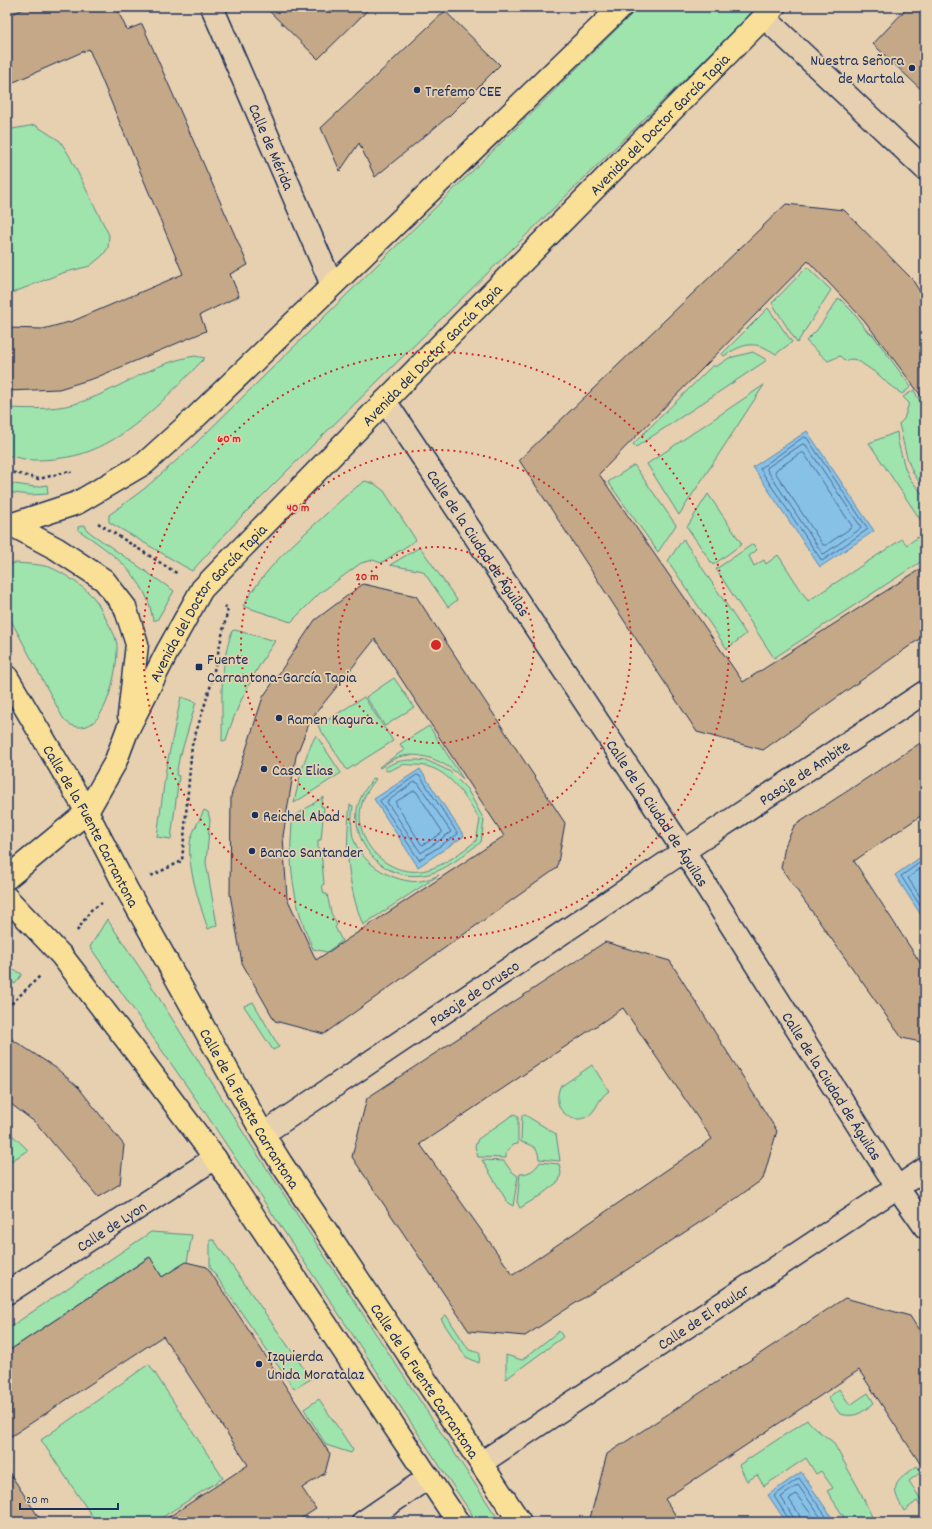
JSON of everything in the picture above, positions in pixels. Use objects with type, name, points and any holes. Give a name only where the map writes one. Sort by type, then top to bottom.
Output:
[{"type":"main road","name":"Avenida del Doctor García Tapia","points":[[9,526],[77,503],[145,463],[196,417],[621,7]]},
{"type":"main road","name":"Avenida del Doctor García Tapia","points":[[7,878],[87,812],[115,763],[127,731],[168,650],[202,589],[385,401],[769,12]]},
{"type":"main road","name":"Avenida del Doctor García Tapia","points":[[9,526],[58,549],[104,580],[125,607],[137,644],[127,731]]},
{"type":"main road","name":"Calle de la Fuente Carrantona","points":[[7,677],[87,812],[126,888],[263,1134],[520,1522]]},
{"type":"main road","points":[[7,898],[62,956],[129,1043],[214,1158],[458,1522]]},
{"type":"street","name":"Calle de Mérida","points":[[212,7],[332,285]]},
{"type":"street","points":[[769,12],[925,169]]},
{"type":"street","name":"Calle de la Ciudad de Águilas","points":[[385,401],[684,851],[925,1227]]},
{"type":"street","name":"Pasaje de Ambite","points":[[684,851],[925,692]]},
{"type":"street","name":"Pasaje de Orusco","points":[[263,1134],[684,851]]},
{"type":"street","name":"Calle de Lyon","points":[[7,1293],[214,1158]]},
{"type":"street","name":"Calle de El Paular","points":[[481,1463],[925,1169]]},
{"type":"street","points":[[363,1522],[429,1477]]},
{"type":"green space","points":[[639,7],[758,7],[317,441],[239,519],[192,571],[109,522],[109,515],[144,489],[193,446]]},
{"type":"green space","points":[[35,125],[60,141],[69,155],[109,235],[108,248],[103,255],[90,266],[62,273],[7,295],[7,130]]},
{"type":"green space","points":[[807,267],[831,290],[797,343],[772,303]]},
{"type":"green space","points":[[839,298],[852,311],[867,331],[873,335],[911,387],[902,394],[888,384],[879,375],[857,360],[851,359],[845,361],[840,356],[828,361],[806,341],[817,330]]},
{"type":"green space","points":[[768,308],[792,342],[776,354],[762,347],[750,345],[738,348],[724,356],[722,354]]},
{"type":"green space","points":[[753,352],[767,360],[636,447],[633,444],[712,366],[717,366],[729,358]]},
{"type":"green space","points":[[195,356],[205,358],[168,396],[127,431],[97,448],[74,456],[58,459],[31,460],[7,455],[7,408],[46,408],[75,404],[98,396],[152,369],[180,359]]},
{"type":"green space","points":[[764,385],[679,515],[647,464]]},
{"type":"green space","points":[[914,390],[925,412],[925,488],[919,482],[910,467],[899,424],[904,419],[909,403],[903,397]]},
{"type":"green space","points":[[897,432],[905,468],[910,479],[925,497],[924,525],[869,443]]},
{"type":"green space","points":[[634,465],[676,525],[658,552],[608,482]]},
{"type":"green space","points":[[365,481],[375,484],[384,491],[416,540],[381,563],[373,560],[361,563],[320,593],[291,622],[243,606],[270,568],[280,557],[355,488]]},
{"type":"green space","points":[[7,483],[35,487],[47,485],[48,494],[29,495],[7,492]]},
{"type":"green space","points":[[708,494],[742,544],[713,565],[687,527]]},
{"type":"green space","points":[[85,525],[87,530],[92,534],[174,591],[157,620],[153,620],[147,599],[134,576],[117,558],[78,530],[78,527]]},
{"type":"green space","points":[[918,537],[925,548],[925,559],[774,658],[716,569],[753,544],[757,550],[749,556],[754,566],[764,560],[766,564],[778,555],[808,601],[902,539],[907,545]]},
{"type":"green space","points":[[683,539],[746,634],[727,649],[668,561]]},
{"type":"green space","points":[[420,547],[457,600],[448,607],[423,571],[390,565]]},
{"type":"green space","points":[[16,563],[49,567],[61,572],[73,580],[96,600],[114,634],[117,646],[117,659],[109,696],[98,718],[90,725],[81,727],[73,726],[63,718],[7,613],[7,564]]},
{"type":"green space","points":[[235,630],[275,641],[260,664],[247,689],[235,714],[226,740],[222,741],[223,673],[232,631]]},
{"type":"green space","points":[[394,678],[414,707],[385,726],[366,697]]},
{"type":"green space","points":[[181,697],[196,702],[180,754],[176,775],[179,776],[171,839],[157,837],[166,769]]},
{"type":"green space","points":[[364,697],[393,741],[347,770],[318,726]]},
{"type":"green space","points":[[429,726],[463,779],[449,767],[431,758],[422,756],[403,756],[392,760],[380,768],[379,767],[404,750],[400,744]]},
{"type":"green space","points":[[316,735],[341,773],[294,803],[305,760]]},
{"type":"green space","points":[[418,760],[428,761],[449,771],[467,789],[484,820],[481,842],[461,857],[446,867],[431,873],[423,875],[409,875],[396,873],[384,867],[374,859],[360,837],[357,824],[357,810],[359,801],[368,785],[374,778],[376,779],[362,803],[360,817],[362,831],[367,843],[376,854],[386,863],[398,869],[412,871],[426,870],[446,862],[476,841],[480,820],[454,783],[436,770],[426,766],[406,765],[401,765],[387,771],[384,769],[396,762]]},
{"type":"green space","points":[[323,797],[321,806],[324,807],[321,840],[318,840],[318,850],[321,851],[324,884],[322,885],[324,894],[327,894],[331,913],[337,925],[335,927],[342,941],[327,952],[313,949],[304,927],[293,882],[291,853],[292,818]]},
{"type":"green space","points":[[350,805],[353,806],[352,831],[354,840],[358,849],[372,865],[390,876],[409,881],[420,881],[439,875],[363,925],[354,895],[349,866],[348,821]]},
{"type":"green space","points":[[204,810],[208,812],[210,820],[206,863],[217,925],[208,929],[194,884],[190,859],[191,838]]},
{"type":"green space","points":[[107,919],[144,974],[248,1140],[500,1522],[477,1522],[202,1108],[90,947]]},
{"type":"green space","points":[[7,967],[22,974],[15,984],[7,979]]},
{"type":"green space","points":[[253,1002],[279,1047],[273,1050],[244,1006]]},
{"type":"green space","points":[[592,1065],[609,1091],[604,1095],[589,1115],[578,1119],[570,1118],[561,1110],[558,1104],[560,1087]]},
{"type":"green space","points":[[514,1114],[518,1116],[518,1144],[512,1145],[506,1153],[506,1158],[478,1157],[475,1146],[478,1139]]},
{"type":"green space","points":[[522,1115],[525,1115],[556,1134],[560,1161],[539,1159],[534,1147],[521,1142]]},
{"type":"green space","points":[[7,1130],[28,1150],[7,1164]]},
{"type":"green space","points":[[482,1160],[504,1161],[511,1171],[518,1176],[513,1206],[508,1203]]},
{"type":"green space","points":[[540,1162],[559,1164],[561,1173],[559,1181],[541,1195],[520,1208],[517,1202],[520,1174],[532,1171]]},
{"type":"green space","points":[[151,1232],[192,1235],[187,1262],[162,1277],[149,1257],[7,1352],[7,1329]]},
{"type":"green space","points":[[210,1240],[214,1240],[311,1379],[294,1389],[210,1267]]},
{"type":"green space","points":[[446,1315],[469,1350],[480,1353],[479,1363],[466,1357],[441,1319]]},
{"type":"green space","points":[[559,1331],[563,1337],[506,1379],[506,1355],[522,1360]]},
{"type":"green space","points":[[149,1364],[223,1478],[155,1522],[96,1522],[41,1440]]},
{"type":"green space","points":[[839,1389],[850,1405],[868,1393],[874,1403],[858,1414],[840,1414],[828,1398]]},
{"type":"green space","points":[[319,1399],[353,1450],[351,1453],[326,1445],[304,1409]]},
{"type":"green space","points":[[807,1420],[833,1442],[860,1491],[873,1519],[868,1522],[847,1522],[827,1491],[833,1488],[821,1471],[816,1474],[806,1458],[764,1486],[757,1475],[747,1481],[739,1465]]},
{"type":"green space","points":[[917,1466],[921,1472],[909,1481],[923,1503],[920,1505],[917,1501],[904,1511],[896,1495],[896,1485],[903,1477]]},
{"type":"water","points":[[807,431],[874,531],[820,567],[753,467]]},
{"type":"water","points":[[420,769],[464,836],[418,867],[374,799]]},
{"type":"water","points":[[925,854],[925,921],[895,875]]},
{"type":"water","points":[[801,1472],[835,1522],[786,1522],[768,1495]]},
{"type":"building","points":[[28,7],[116,7],[127,30],[142,24],[248,265],[230,274],[239,296],[200,315],[206,331],[95,378],[59,389],[7,391],[7,328],[43,329],[73,321],[183,274],[89,49],[7,85],[7,16]]},
{"type":"building","points":[[265,7],[371,7],[318,59]]},
{"type":"building","name":"Nuestra Señora de Martala","points":[[908,7],[925,7],[925,93],[873,44]]},
{"type":"building","name":"Trefemo CEE","points":[[445,11],[500,65],[449,116],[375,177],[359,143],[340,171],[321,128]]},
{"type":"building","points":[[786,204],[844,210],[912,279],[925,300],[925,401],[864,320],[808,261],[599,474],[743,682],[925,566],[925,635],[763,750],[697,732],[519,460]]},
{"type":"building","points":[[363,584],[416,596],[565,823],[557,868],[324,1034],[275,1021],[242,963],[230,894],[231,796],[263,697],[315,620]],"holes":[[[375,639],[504,836],[316,960],[287,898],[283,836],[296,756],[311,719]]]},
{"type":"building","points":[[925,740],[925,813],[854,861],[925,970],[925,1043],[902,1038],[781,868],[785,846],[794,826]]},
{"type":"building","points":[[605,942],[670,961],[777,1131],[763,1179],[731,1202],[525,1336],[469,1331],[352,1157],[367,1098]],"holes":[[[623,1008],[712,1139],[513,1275],[420,1144]]]},
{"type":"building","points":[[7,1036],[56,1068],[78,1087],[124,1145],[120,1184],[98,1197],[36,1123],[7,1101]]},
{"type":"building","points":[[150,1257],[162,1277],[186,1262],[207,1267],[330,1454],[325,1473],[302,1488],[316,1509],[296,1522],[161,1522],[248,1465],[163,1336],[7,1439],[7,1352]]},
{"type":"building","points":[[845,1298],[910,1316],[925,1340],[925,1471],[859,1370],[665,1499],[680,1522],[589,1522],[607,1454]]},
{"type":"building","points":[[7,1469],[42,1522],[7,1522]]},
{"type":"place","name":"Nuestra Señora de Martala","points":[[912,68]]},
{"type":"place","name":"Trefemo CEE","points":[[417,90]]},
{"type":"place","name":"Fuente Carrantona-García Tapia","points":[[199,667]]},
{"type":"place","name":"Ramen Kagura","points":[[279,718]]},
{"type":"place","name":"Casa Elias","points":[[264,769]]},
{"type":"place","name":"Reichel Abad","points":[[255,815]]},
{"type":"place","name":"Banco Santander","points":[[252,851]]},
{"type":"place","name":"Izquierda Unida Moratalaz","points":[[259,1364]]}]
